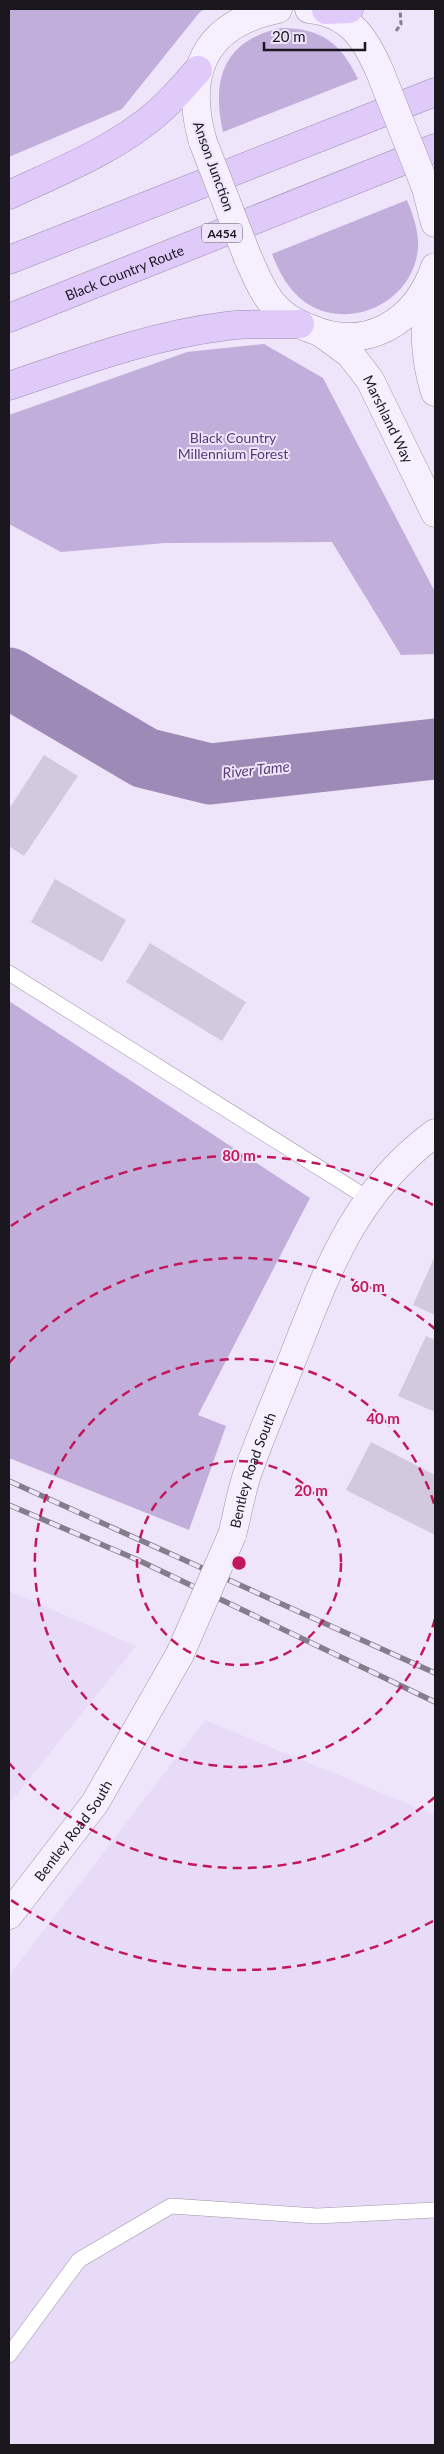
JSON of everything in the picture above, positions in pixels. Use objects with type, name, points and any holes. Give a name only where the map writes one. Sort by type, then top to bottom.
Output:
[{"type":"highway","points":[[9,195],[79,162],[122,138],[155,115],[198,70]]},
{"type":"highway","points":[[9,260],[435,92]]},
{"type":"highway","name":"Black Country Route","points":[[9,318],[435,148]]},
{"type":"highway","points":[[9,386],[132,345],[183,333],[229,326],[300,324]]},
{"type":"street","name":"Anson Junction","points":[[278,9],[257,13],[238,22],[221,34],[209,49],[198,70],[194,102],[203,142],[248,258],[268,298],[282,314],[324,335],[362,338],[382,330],[403,317],[419,300],[433,273]]},
{"type":"street","points":[[328,9],[358,31],[370,49],[426,188],[435,223]]},
{"type":"street","points":[[433,273],[426,310],[425,342],[429,372],[435,392]]},
{"type":"street","name":"Marshland Way","points":[[324,335],[350,354],[370,380],[435,513]]},
{"type":"street","name":"Bentley Road South","points":[[9,1915],[95,1803],[180,1654],[232,1535],[248,1470],[331,1262],[349,1228],[368,1199],[406,1155],[435,1132]]},
{"type":"lane","points":[[9,973],[368,1199]]},
{"type":"lane","points":[[9,2355],[78,2260],[171,2206],[316,2216],[435,2210]]},
{"type":"path","points":[[400,9],[401,24]]},
{"type":"shaded area","points":[[9,1591],[136,1646],[9,1804]]},
{"type":"shaded area","points":[[205,1720],[435,1815],[435,2445],[9,2445],[9,1976]]},
{"type":"green space","points":[[9,9],[204,9],[122,109],[9,157]]},
{"type":"green space","points":[[281,28],[308,31],[328,40],[344,56],[358,79],[223,132],[219,95],[221,79],[226,65],[234,52],[246,42]]},
{"type":"green space","points":[[407,200],[418,235],[418,248],[414,266],[406,281],[395,294],[381,304],[365,311],[348,314],[330,313],[313,307],[299,297],[279,270],[272,254]]},
{"type":"green space","name":"Black Country Millennium Forest","points":[[264,344],[323,378],[435,592],[435,654],[401,655],[332,542],[165,543],[61,552],[9,524],[9,415],[187,352]]},
{"type":"green space","points":[[9,1001],[310,1198],[198,1415],[226,1426],[189,1530],[9,1458]]},
{"type":"building","points":[[44,755],[78,776],[24,856],[9,846],[9,809]]},
{"type":"building","points":[[55,879],[126,920],[102,962],[31,922]]},
{"type":"building","points":[[150,943],[246,1002],[222,1041],[126,982]]},
{"type":"building","points":[[435,1256],[435,1315],[413,1305]]},
{"type":"building","points":[[426,1336],[435,1340],[435,1412],[398,1396]]},
{"type":"building","points":[[371,1442],[435,1475],[435,1535],[346,1490]]},
{"type":"waterway","name":"River Tame","points":[[9,678],[145,758],[210,774],[435,749]]},
{"type":"railway","points":[[9,1481],[435,1673]]},
{"type":"railway","points":[[9,1505],[138,1560],[435,1702]]}]
